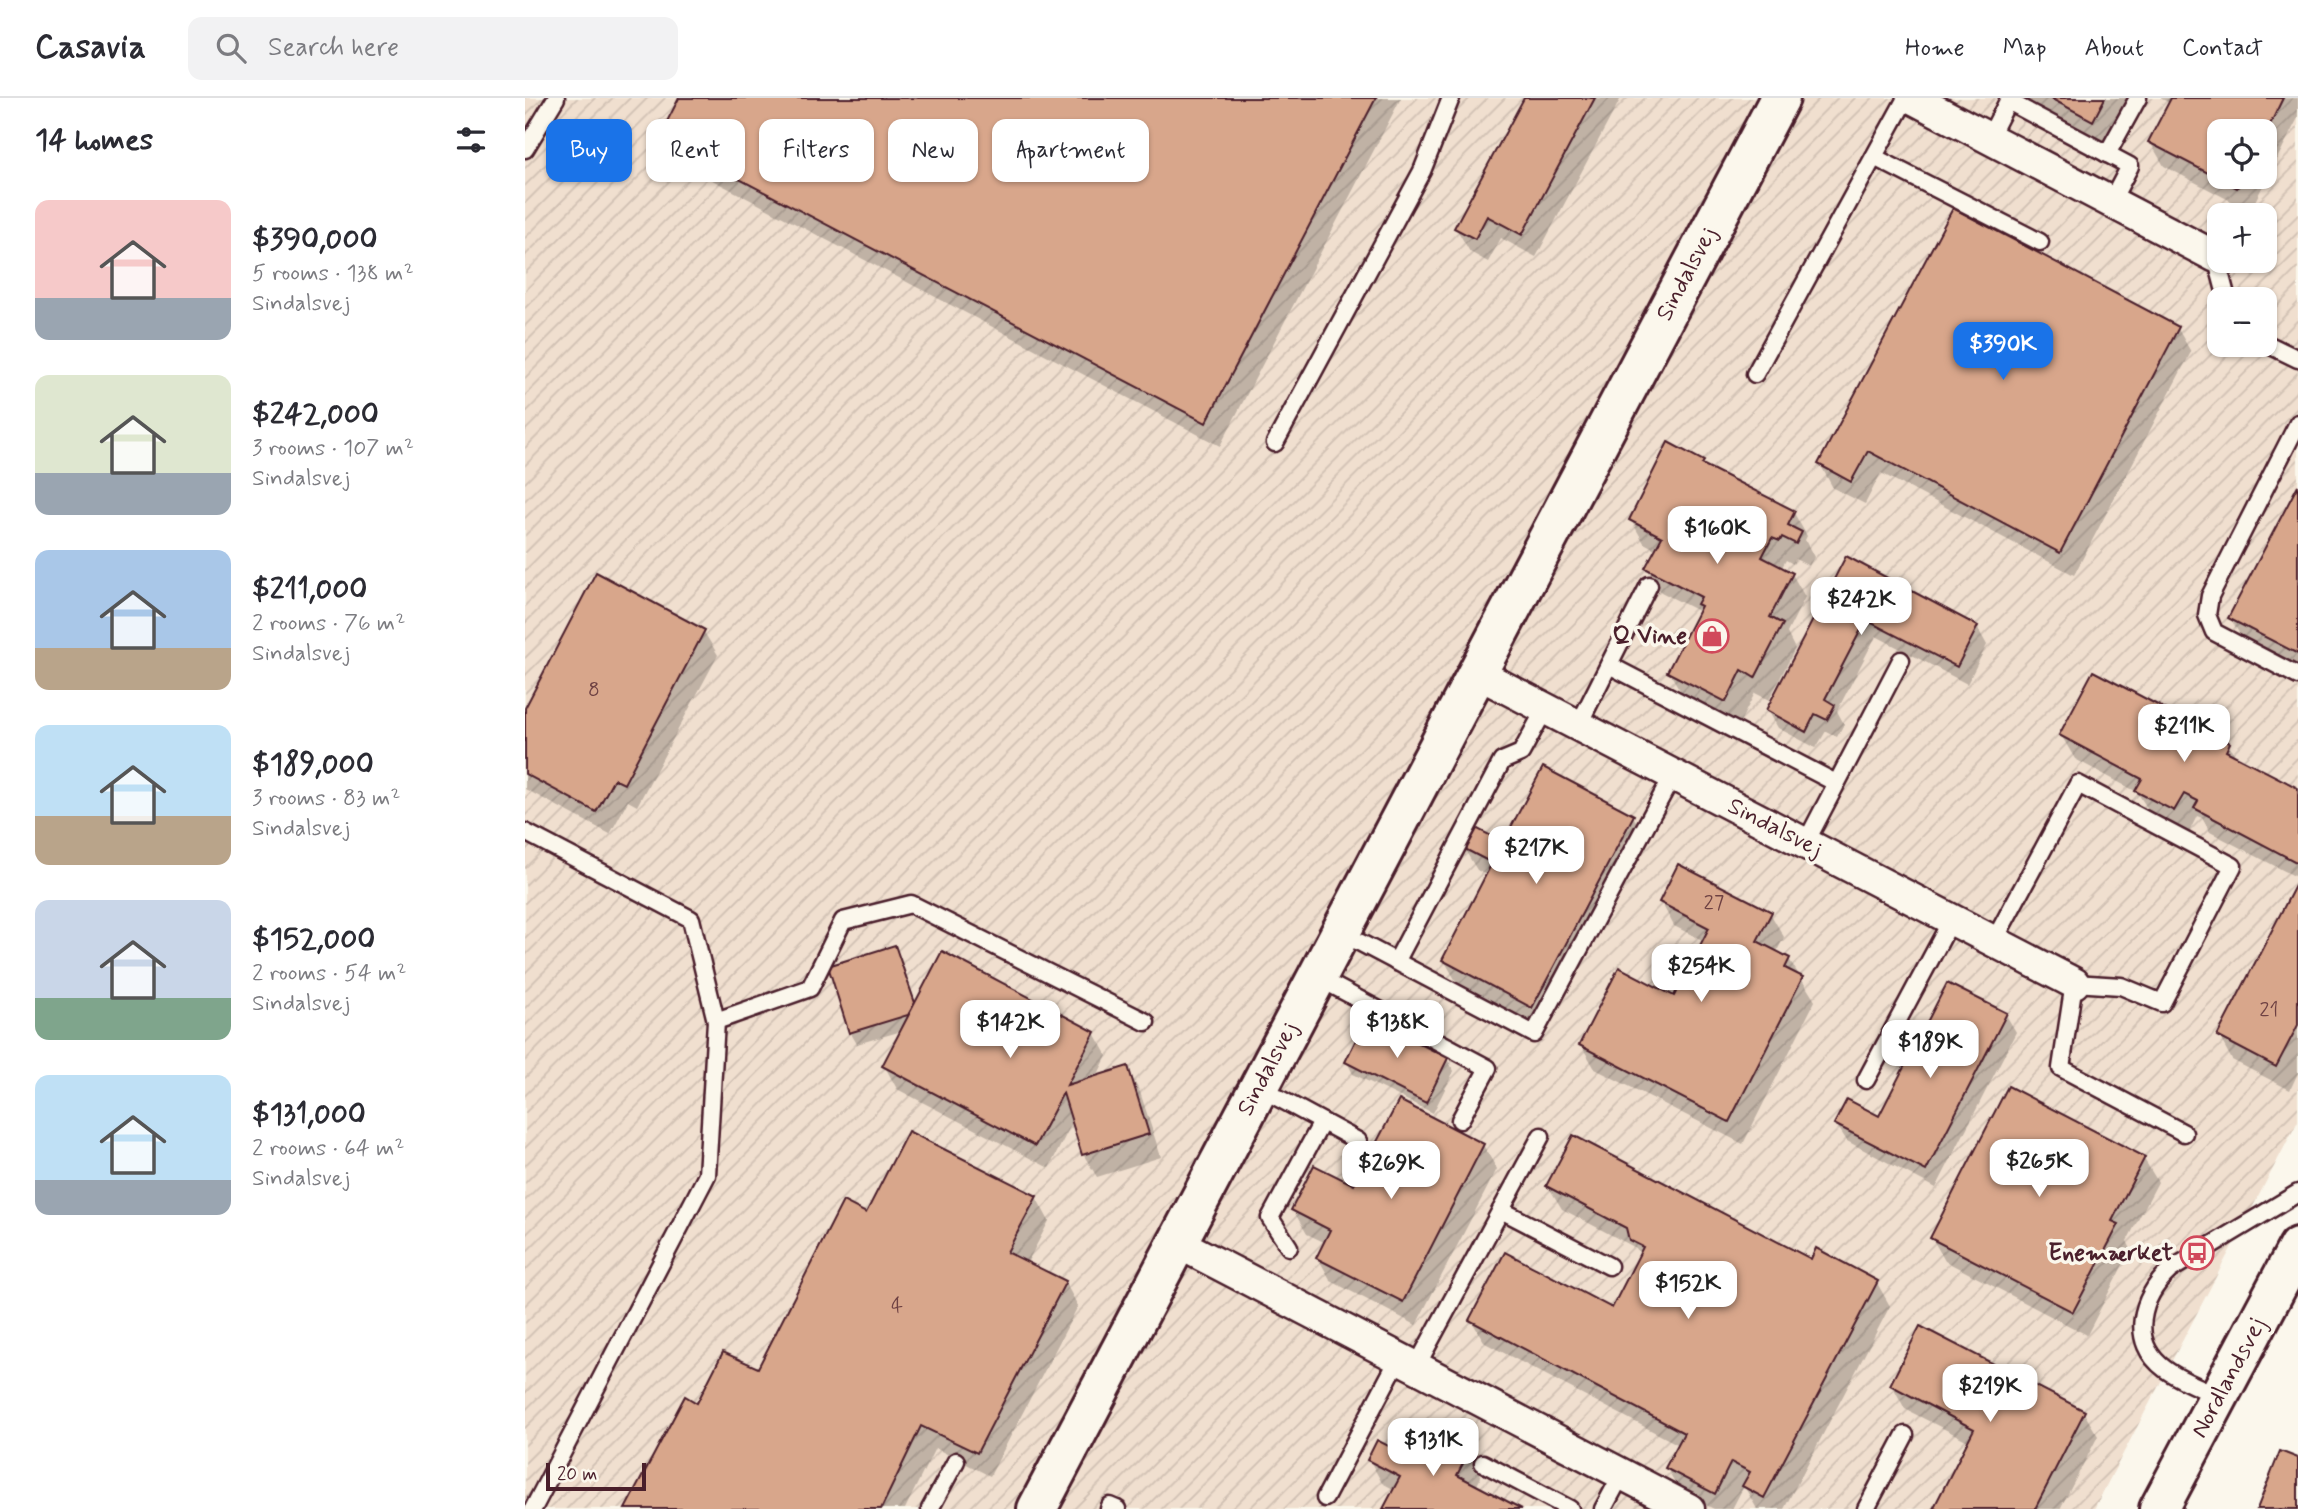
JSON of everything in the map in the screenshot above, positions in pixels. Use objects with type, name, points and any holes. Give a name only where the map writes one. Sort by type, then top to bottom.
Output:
[{"type":"street","name":"Sindalsvej","points":[[1037,1509],[1780,98]]},
{"type":"street","points":[[1912,98],[2207,252]]},
{"type":"street","name":"Sindalsvej","points":[[1477,673],[2074,983]]},
{"type":"street","points":[[1176,1242],[1689,1509]]},
{"type":"street","name":"Nordlandsvej","points":[[2159,1509],[2298,1247]]},
{"type":"lane","points":[[525,149],[556,98]]},
{"type":"lane","points":[[1275,443],[1422,171],[1451,98]]},
{"type":"lane","points":[[1755,374],[1906,98]]},
{"type":"lane","points":[[2108,154],[2138,98]]},
{"type":"lane","points":[[1989,138],[2008,102],[2108,154],[2130,166],[2111,202]]},
{"type":"lane","points":[[1874,157],[2040,242]]},
{"type":"lane","points":[[2277,348],[2298,359]]},
{"type":"lane","points":[[2298,423],[2210,596],[2207,615],[2214,632],[2298,676]]},
{"type":"lane","points":[[1578,726],[1649,585]]},
{"type":"lane","points":[[1805,844],[1901,660]]},
{"type":"lane","points":[[1609,665],[1836,783]]},
{"type":"lane","points":[[1397,962],[1502,761],[1521,754],[1545,709]]},
{"type":"lane","points":[[1340,932],[1534,1034],[1673,775]]},
{"type":"lane","points":[[1994,941],[2078,784],[2233,866],[2162,1003],[2121,986],[2074,983],[2061,1068],[2184,1133]]},
{"type":"lane","points":[[525,832],[691,919],[716,1021],[707,1175],[533,1509]]},
{"type":"lane","points":[[716,1021],[810,988],[843,921],[912,904],[1146,1022]]},
{"type":"lane","points":[[1866,1080],[1952,919]]},
{"type":"lane","points":[[1317,976],[1488,1068],[1460,1120]]},
{"type":"lane","points":[[1258,1087],[1358,1141]]},
{"type":"lane","points":[[1289,1247],[1270,1218],[1322,1122]]},
{"type":"lane","points":[[1325,1498],[1501,1210],[1541,1136]]},
{"type":"lane","points":[[2219,1396],[2163,1368],[2152,1356],[2141,1334],[2144,1305],[2158,1281],[2169,1270],[2298,1193]]},
{"type":"lane","points":[[1501,1210],[1609,1266]]},
{"type":"lane","points":[[1866,1509],[1905,1435]]},
{"type":"lane","points":[[930,1509],[956,1461]]},
{"type":"lane","points":[[1483,1463],[1570,1509]]},
{"type":"lane","points":[[1603,1509],[1622,1474]]},
{"type":"lane","points":[[1109,1509],[1110,1506],[1117,1509]]},
{"type":"shaded area","points":[[525,98],[2298,98],[2298,1121],[2094,1509],[525,1509]]},
{"type":"building","points":[[679,98],[1376,98],[1206,423],[745,182],[745,119],[668,119]]},
{"type":"building","points":[[1524,98],[1595,98],[1522,235],[1487,216],[1475,239],[1454,228]]},
{"type":"building","points":[[2050,98],[2105,98],[2093,121]]},
{"type":"building","points":[[2171,98],[2283,98],[2273,119],[2207,119],[2207,172],[2148,142]]},
{"type":"building","points":[[1953,208],[2179,327],[2060,553],[1868,451],[1851,482],[1818,464]]},
{"type":"building","points":[[1668,442],[1704,461],[1702,464],[1795,511],[1788,525],[1802,532],[1796,544],[1782,537],[1780,541],[1772,538],[1762,557],[1793,573],[1770,617],[1783,624],[1755,678],[1742,670],[1726,702],[1667,672],[1701,606],[1697,604],[1701,597],[1645,568],[1662,537],[1629,520]]},
{"type":"building","points":[[2298,485],[2298,654],[2228,618]]},
{"type":"building","points":[[1846,556],[1978,626],[1957,667],[1866,620],[1825,699],[1835,705],[1827,720],[1815,714],[1806,732],[1766,710]]},
{"type":"building","points":[[596,572],[705,630],[624,784],[614,779],[596,812],[525,774],[525,708]]},
{"type":"building","points":[[2093,671],[2230,743],[2226,751],[2298,788],[2298,863],[2194,808],[2198,801],[2184,794],[2174,811],[2135,791],[2142,779],[2059,735]]},
{"type":"building","points":[[1543,767],[1634,815],[1532,1008],[1442,960],[1492,863],[1461,847],[1472,826],[1503,842]]},
{"type":"building","points":[[1678,864],[1772,912],[1757,941],[1790,958],[1785,968],[1803,977],[1729,1122],[1579,1045],[1619,967],[1674,996],[1709,928],[1659,902]]},
{"type":"building","points":[[2298,880],[2298,1025],[2276,1067],[2217,1036]]},
{"type":"building","points":[[895,945],[915,1003],[908,1015],[849,1033],[828,966]]},
{"type":"building","points":[[942,951],[1095,1032],[1067,1085],[1128,1066],[1149,1134],[1082,1155],[1063,1093],[1035,1146],[882,1066]]},
{"type":"building","points":[[1947,983],[2007,1013],[1926,1171],[1834,1124],[1847,1099],[1879,1116]]},
{"type":"building","points":[[1367,1017],[1448,1058],[1426,1103],[1345,1062]]},
{"type":"building","points":[[2008,1086],[2145,1157],[2112,1221],[2119,1224],[2073,1312],[1930,1238]]},
{"type":"building","points":[[1399,1100],[1484,1144],[1403,1302],[1316,1258],[1330,1230],[1291,1210],[1314,1165],[1354,1185]]},
{"type":"building","points":[[908,1131],[1037,1196],[1007,1252],[1066,1281],[977,1453],[921,1426],[881,1509],[625,1509],[685,1396],[697,1403],[723,1352],[758,1368],[843,1201],[866,1213]]},
{"type":"building","points":[[1573,1135],[1811,1259],[1816,1248],[1878,1281],[1764,1498],[1742,1486],[1750,1472],[1731,1462],[1715,1494],[1665,1468],[1684,1433],[1469,1320],[1505,1252],[1612,1308],[1643,1247],[1629,1240],[1626,1228],[1546,1186]]},
{"type":"building","points":[[1920,1326],[2085,1411],[2035,1509],[1933,1509],[1974,1429],[1890,1385]]},
{"type":"building","points":[[1424,1429],[1469,1452],[1457,1475],[1522,1509],[1383,1509],[1400,1477],[1367,1460],[1377,1440],[1410,1457]]},
{"type":"building","points":[[2280,1451],[2298,1458],[2298,1509],[2257,1509]]},
{"type":"place","name":"Q Vine","points":[[1712,636]]},
{"type":"place","name":"Enemærket","points":[[2197,1253]]}]
